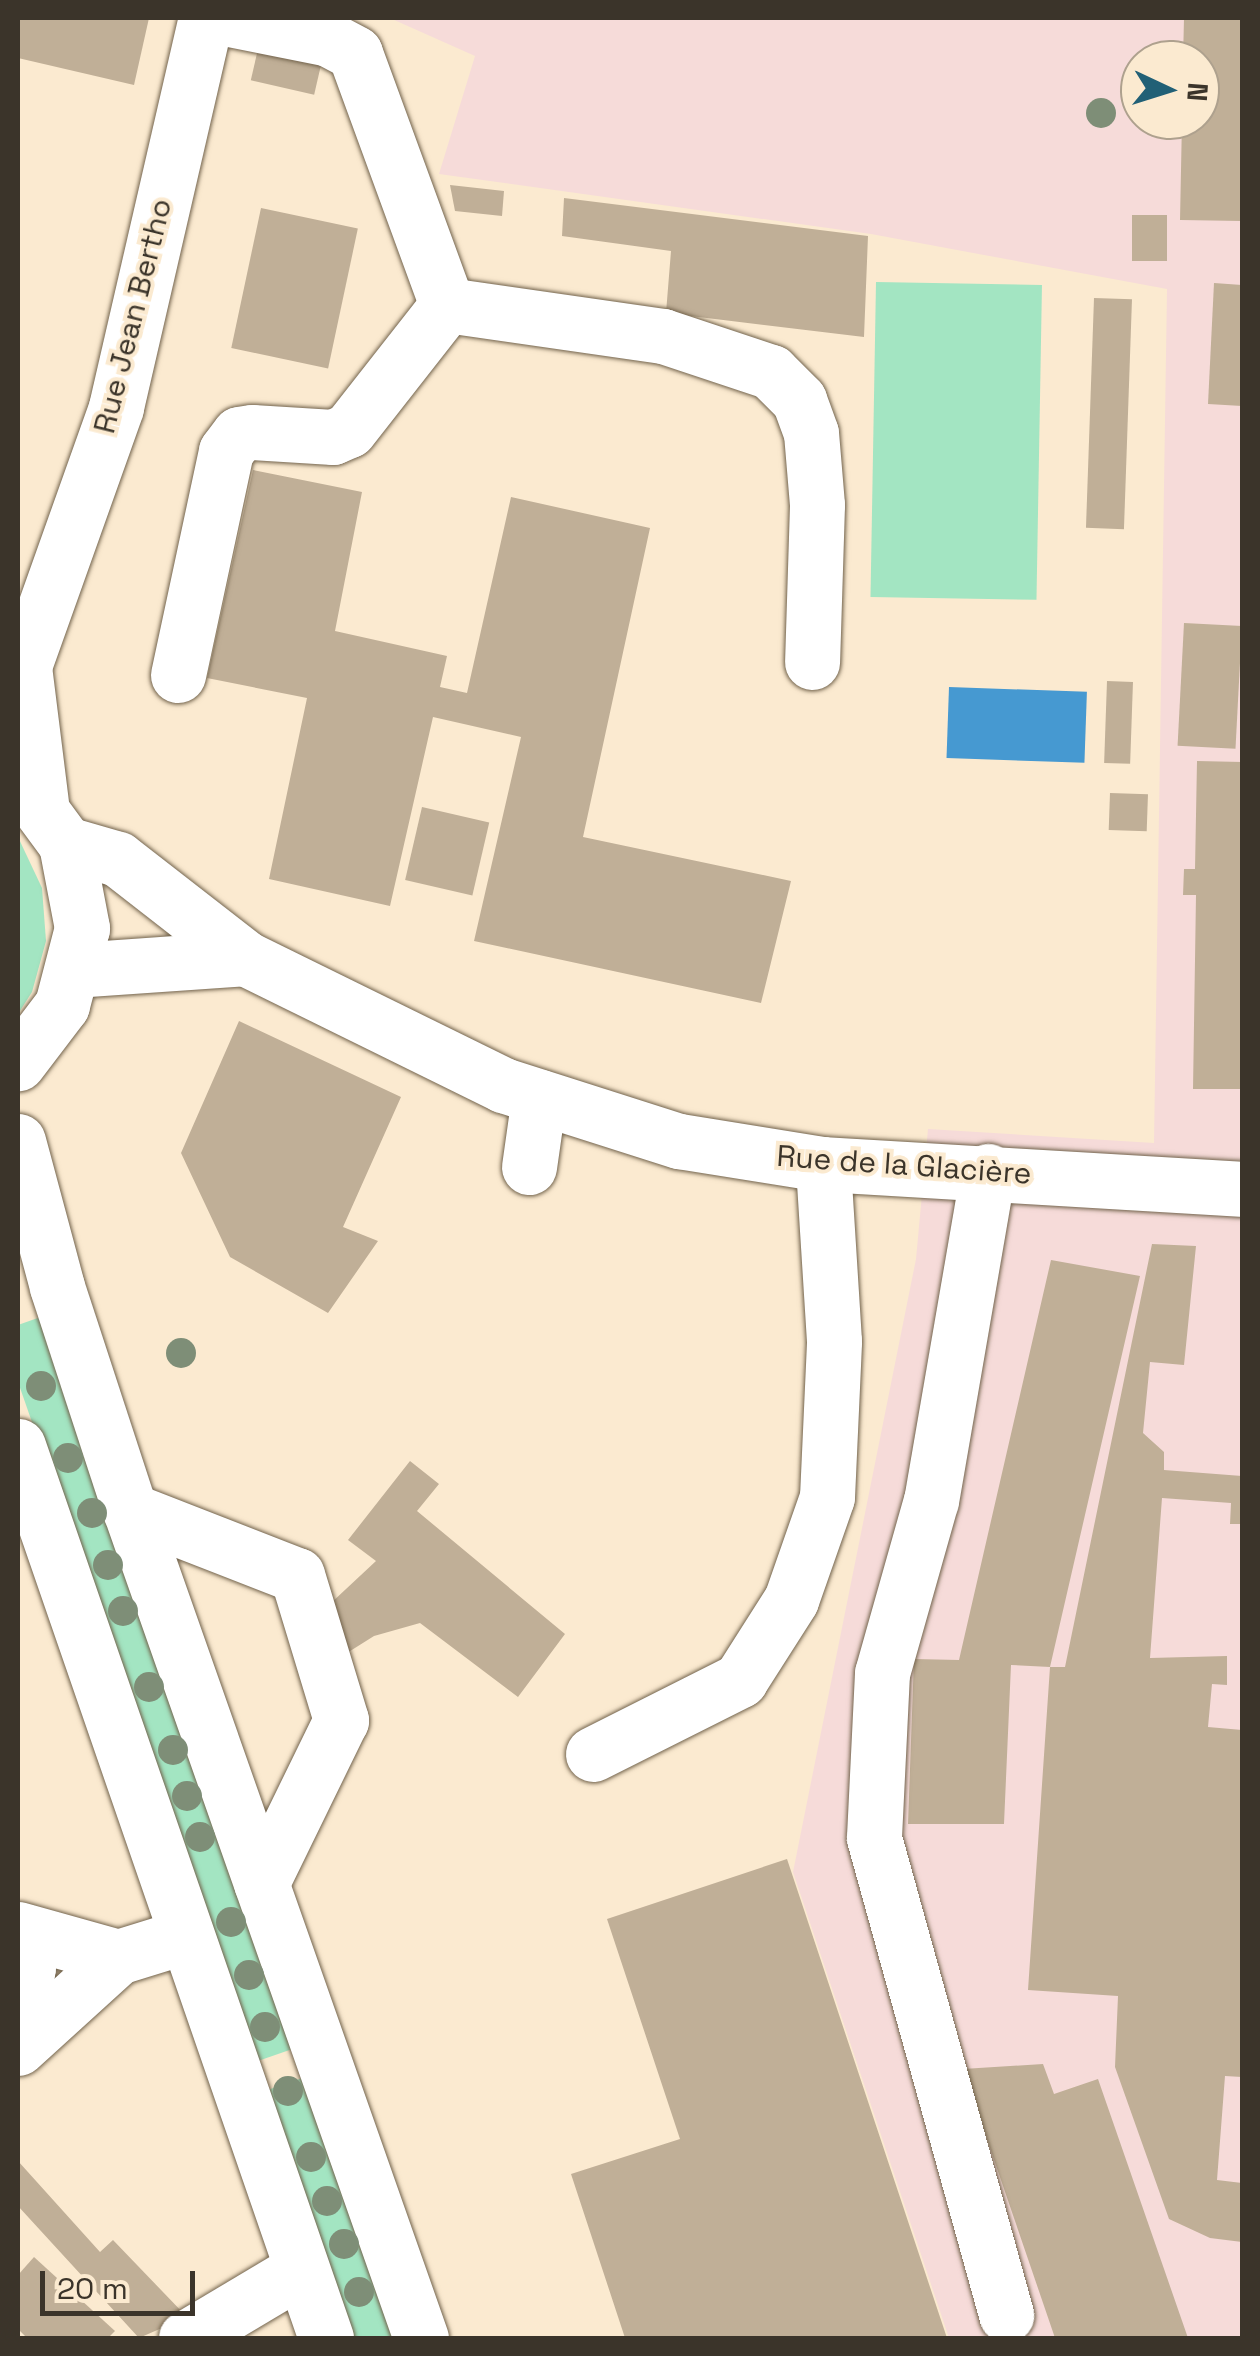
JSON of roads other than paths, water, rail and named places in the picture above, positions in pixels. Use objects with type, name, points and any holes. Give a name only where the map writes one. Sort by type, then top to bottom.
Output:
[{"type":"street","name":"Rue Jean Bertho","points":[[75,970],[78,886],[42,809],[21,667],[116,407],[206,18]]},
{"type":"street","points":[[224,18],[330,39],[355,53],[447,305]]},
{"type":"street","points":[[447,305],[664,336],[770,372],[799,400],[811,434],[817,505],[812,662]]},
{"type":"street","points":[[178,675],[226,451],[239,434],[334,437],[349,430],[447,305]]},
{"type":"street","name":"Rue de la Glacière","points":[[42,809],[118,860],[245,958],[503,1085],[679,1141],[823,1164],[1242,1189]]},
{"type":"street","points":[[18,1064],[62,1005],[75,970],[245,958]]},
{"type":"street","points":[[529,1167],[540,1096]]},
{"type":"street","points":[[18,1141],[83,1368],[130,1510],[420,2338]]},
{"type":"street","points":[[593,1754],[740,1680],[791,1600],[826,1497],[834,1341],[823,1164]]},
{"type":"street","points":[[988,1171],[931,1500],[882,1673],[874,1838],[1006,2315]]},
{"type":"street","points":[[18,1446],[326,2338]]},
{"type":"street","points":[[130,1510],[297,1575],[341,1720],[261,1884]]},
{"type":"street","points":[[18,1929],[118,1957]]},
{"type":"street","points":[[18,2048],[118,1957],[186,1936]]},
{"type":"street","points":[[18,1952],[28,1967],[18,2031]]},
{"type":"street","points":[[186,2338],[300,2270]]},
{"type":"water","points":[[949,687],[1087,692],[1084,763],[947,758]]}]
